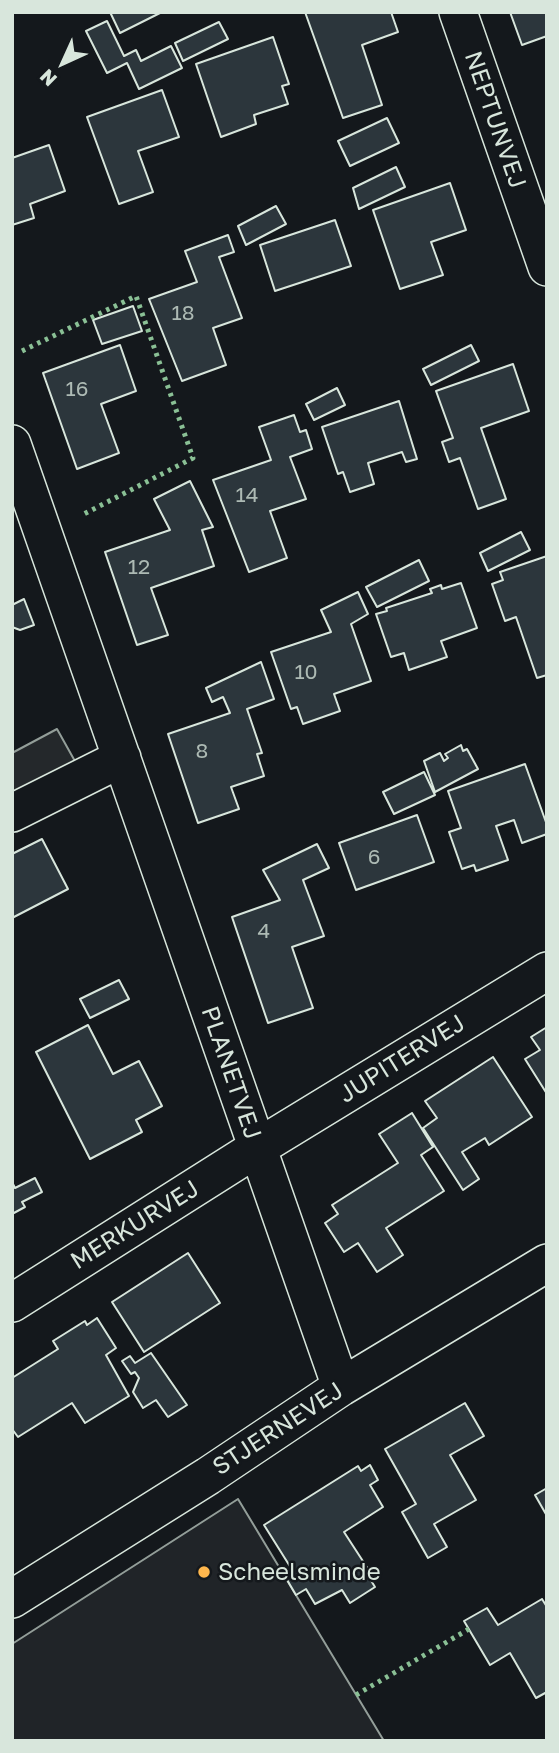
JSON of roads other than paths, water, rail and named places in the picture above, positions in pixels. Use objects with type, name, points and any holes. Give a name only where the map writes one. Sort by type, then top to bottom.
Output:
[{"type":"street","name":"NEPTUNVEJ","points":[[458,12],[547,267]]},
{"type":"street","name":"PLANETVEJ","points":[[12,444],[341,1387]]},
{"type":"street","points":[[12,813],[122,758]]},
{"type":"street","name":"JUPITERVEJ","points":[[257,1147],[547,971]]},
{"type":"street","name":"MERKURVEJ","points":[[12,1303],[257,1147]]},
{"type":"street","name":"STJERNEVEJ","points":[[12,1599],[208,1476],[341,1387],[547,1263]]},
{"type":"place","name":"Scheelsminde","points":[[204,1572]]}]
